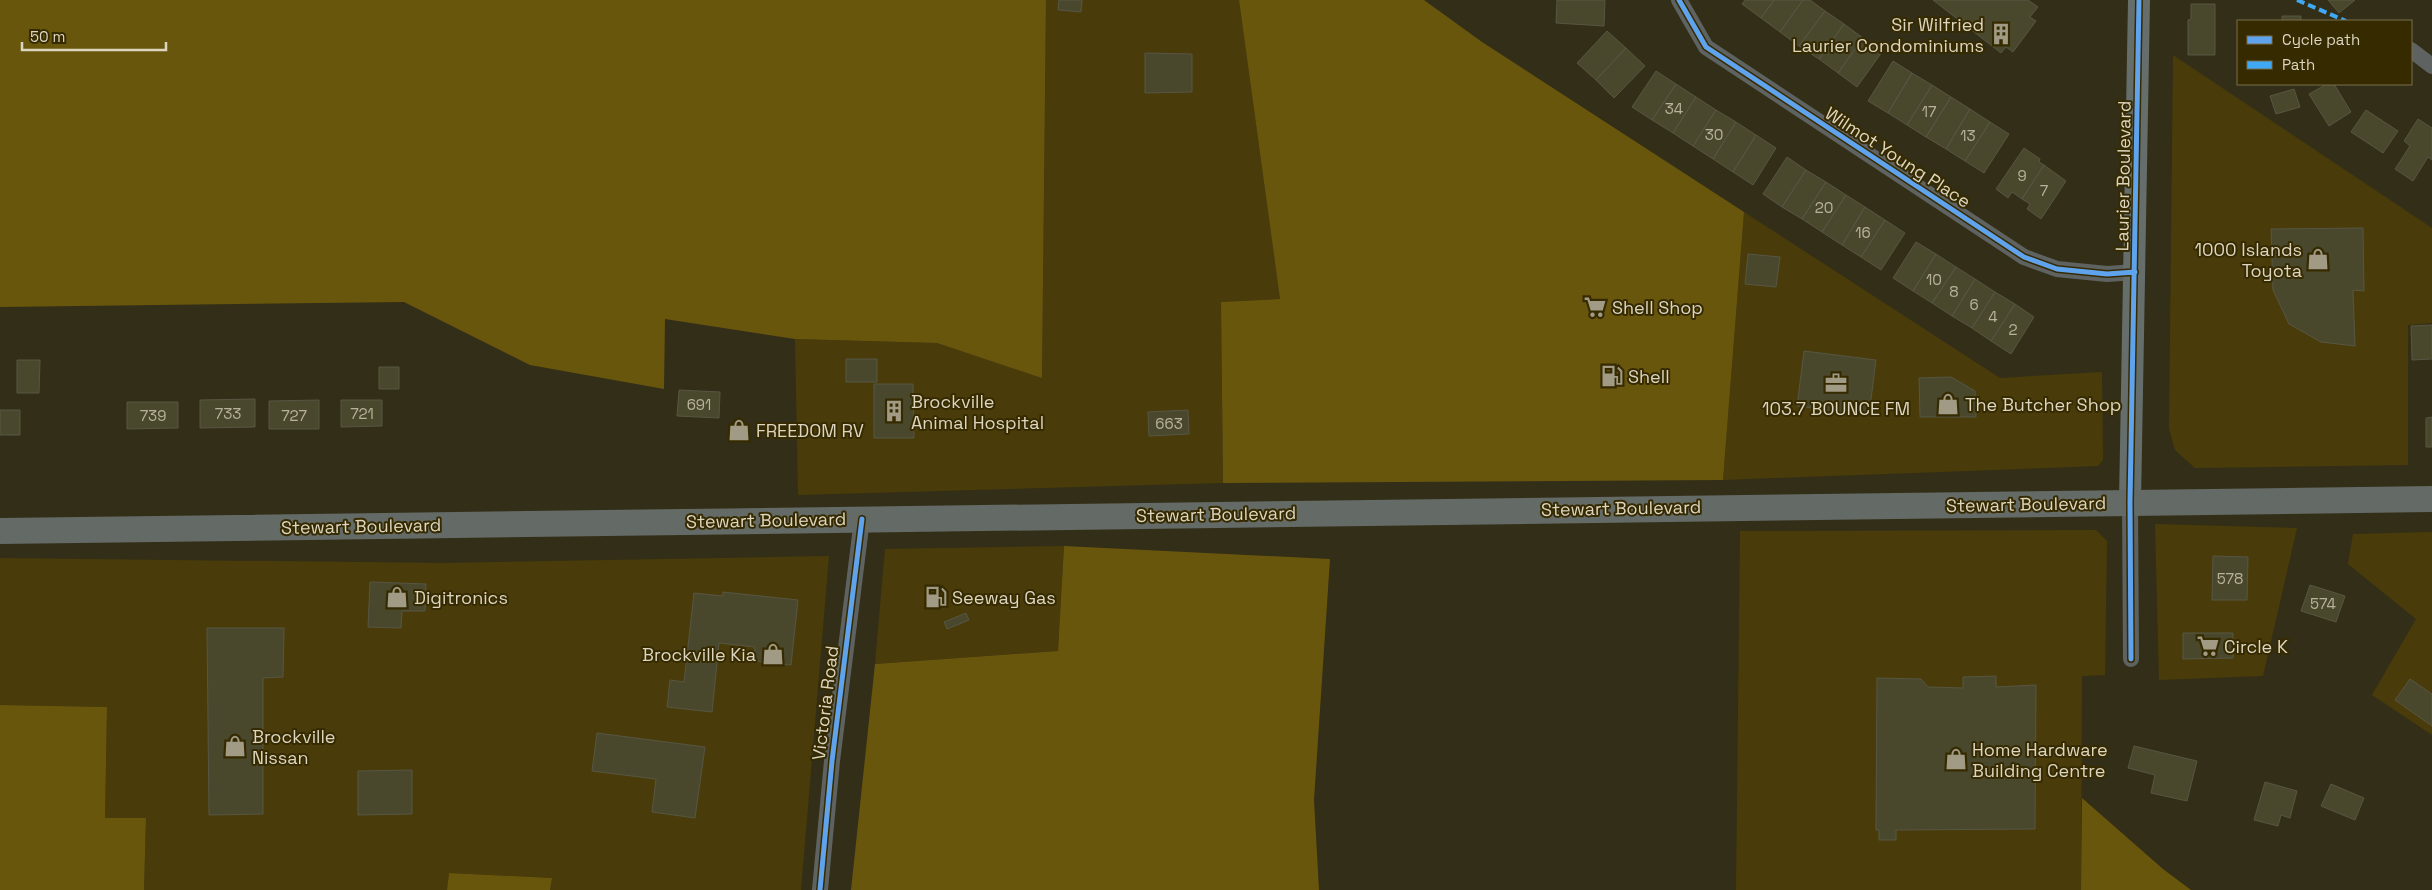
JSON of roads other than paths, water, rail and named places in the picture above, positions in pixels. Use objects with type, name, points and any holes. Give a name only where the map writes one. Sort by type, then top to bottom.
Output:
[{"type":"main road","name":"Stewart Boulevard","points":[[0,530],[2432,499]]},
{"type":"street","name":"Wilmot Young Place","points":[[1680,0],[1706,47],[2024,256],[2057,270],[2107,274],[2135,272]]},
{"type":"street","name":"Laurier Boulevard","points":[[2130,502],[2139,0]]},
{"type":"street","points":[[2412,51],[2432,66]]},
{"type":"street","points":[[2130,502],[2132,659]]},
{"type":"street","name":"Victoria Road","points":[[820,890],[832,761],[862,519]]},
{"type":"place","name":"Sir Wilfried Laurier Condominiums","points":[[2001,34]]},
{"type":"place","name":"1000 Islands Toyota","points":[[2318,259]]},
{"type":"place","name":"Shell Shop","points":[[1595,307]]},
{"type":"place","name":"Shell","points":[[1612,376]]},
{"type":"place","name":"103.7 BOUNCE FM","points":[[1836,383]]},
{"type":"place","name":"The Butcher Shop","points":[[1948,404]]},
{"type":"place","name":"Brockville Animal Hospital","points":[[894,411]]},
{"type":"place","name":"FREEDOM RV","points":[[739,430]]},
{"type":"place","name":"Digitronics","points":[[397,597]]},
{"type":"place","name":"Seeway Gas","points":[[936,597]]},
{"type":"place","name":"Circle K","points":[[2208,646]]},
{"type":"place","name":"Brockville Kia","points":[[773,654]]},
{"type":"place","name":"Brockville Nissan","points":[[235,746]]},
{"type":"place","name":"Home Hardware Building Centre","points":[[1956,759]]}]
